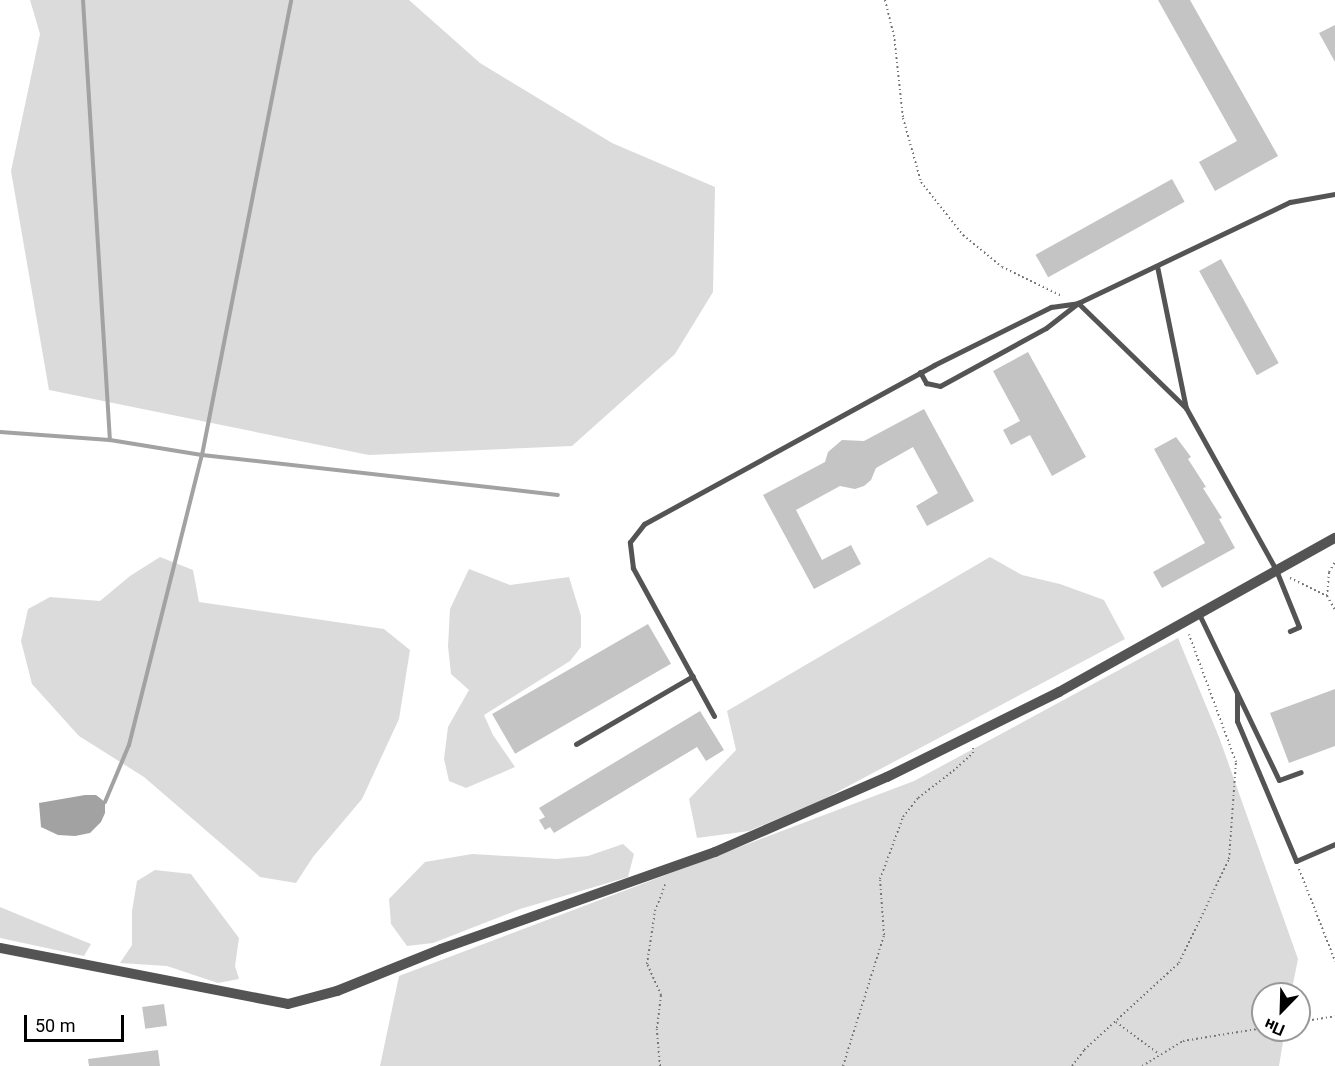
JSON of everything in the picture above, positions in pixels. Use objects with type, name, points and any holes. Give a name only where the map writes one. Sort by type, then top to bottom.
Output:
[{"type":"street","points":[[0,948],[288,1004],[337,991],[441,949],[715,852],[887,777],[1059,692],[1335,538]]},
{"type":"lane","points":[[920,372],[926,383],[940,386],[1046,328],[1078,303],[1290,202],[1335,194]]},
{"type":"lane","points":[[1157,266],[1186,408]]},
{"type":"lane","points":[[714,716],[633,568],[630,542],[644,524],[920,372],[1051,307],[1078,303]]},
{"type":"lane","points":[[1078,303],[1186,408],[1276,570],[1299,627],[1290,631]]},
{"type":"lane","points":[[1199,614],[1278,780],[1301,772]]},
{"type":"lane","points":[[576,744],[693,676]]},
{"type":"lane","points":[[1237,694],[1237,721],[1296,861],[1335,844]]},
{"type":"path","points":[[885,0],[894,35],[903,118],[921,182],[963,236],[994,260],[1078,303]]},
{"type":"path","points":[[1327,596],[1329,572],[1335,562]]},
{"type":"path","points":[[1276,570],[1327,596],[1335,610]]},
{"type":"path","points":[[1072,1066],[1115,1022],[1179,963],[1229,859],[1236,762],[1206,673],[1184,622]]},
{"type":"path","points":[[843,1066],[884,934],[880,879],[903,817],[918,798],[973,753],[976,733]]},
{"type":"path","points":[[1296,861],[1335,961]]},
{"type":"path","points":[[660,1066],[657,1028],[661,995],[647,964],[655,911],[671,867]]},
{"type":"path","points":[[1311,1020],[1335,1016]]},
{"type":"path","points":[[1115,1022],[1159,1054]]},
{"type":"path","points":[[1142,1066],[1183,1041],[1251,1030]]},
{"type":"shaded area","points":[[30,0],[409,0],[480,63],[612,143],[715,187],[713,292],[675,354],[572,446],[369,455],[49,390],[11,171],[40,34]]},
{"type":"shaded area","points":[[160,557],[193,570],[199,602],[384,629],[410,650],[399,719],[362,799],[313,857],[296,883],[260,877],[144,777],[79,736],[32,684],[21,641],[28,609],[50,597],[100,601],[130,576]]},
{"type":"shaded area","points":[[990,557],[1022,575],[1060,584],[1104,600],[1125,639],[824,799],[749,831],[697,838],[689,799],[736,750],[727,711]]},
{"type":"shaded area","points":[[469,569],[510,585],[569,577],[581,616],[581,647],[570,661],[484,715],[493,735],[515,767],[466,788],[449,781],[444,759],[448,727],[469,690],[451,674],[448,646],[450,609]]},
{"type":"shaded area","points":[[1178,638],[1219,737],[1298,959],[1293,982],[1251,982],[1251,1042],[1283,1042],[1279,1066],[380,1066],[399,976],[914,781]]},
{"type":"shaded area","points":[[96,795],[105,802],[105,813],[101,822],[90,833],[75,836],[58,835],[41,827],[39,803]]},
{"type":"shaded area","points":[[623,844],[634,854],[628,877],[520,909],[433,943],[407,946],[391,924],[389,899],[425,862],[472,854],[557,859],[588,856]]},
{"type":"shaded area","points":[[155,870],[191,874],[239,938],[235,966],[239,979],[218,983],[167,966],[120,963],[132,945],[132,911],[137,881]]},
{"type":"shaded area","points":[[0,907],[91,944],[84,956],[0,938]]},
{"type":"building","points":[[1158,0],[1190,0],[1278,156],[1215,191],[1199,162],[1237,141]]},
{"type":"building","points":[[1335,25],[1335,62],[1319,33]]},
{"type":"building","points":[[1172,179],[1185,202],[1048,277],[1036,255]]},
{"type":"building","points":[[1221,259],[1279,363],[1257,375],[1199,271]]},
{"type":"building","points":[[1028,352],[1086,457],[1052,476],[1030,435],[1011,445],[1003,430],[1020,421],[993,371]]},
{"type":"building","points":[[924,409],[974,501],[927,526],[916,506],[938,493],[913,447],[876,468],[871,480],[864,486],[855,489],[840,486],[796,510],[822,560],[851,545],[861,564],[814,589],[763,495],[825,462],[828,452],[842,440],[864,441]]},
{"type":"building","points":[[1176,437],[1191,457],[1188,459],[1206,487],[1203,488],[1222,518],[1219,519],[1235,548],[1162,588],[1153,572],[1205,543],[1154,449]]},
{"type":"building","points":[[648,624],[671,664],[515,754],[492,714]]},
{"type":"building","points":[[1335,689],[1335,746],[1289,763],[1270,713]]},
{"type":"building","points":[[700,711],[724,750],[706,761],[697,747],[554,833],[550,827],[545,830],[539,820],[545,817],[539,808]]},
{"type":"building","points":[[164,1004],[167,1026],[145,1029],[142,1007]]},
{"type":"building","points":[[158,1050],[160,1066],[89,1066],[88,1059]]},
{"type":"waterway","points":[[83,0],[110,440]]},
{"type":"waterway","points":[[105,802],[129,745],[202,455],[291,0]]},
{"type":"waterway","points":[[0,432],[110,440],[202,455],[558,495]]}]
